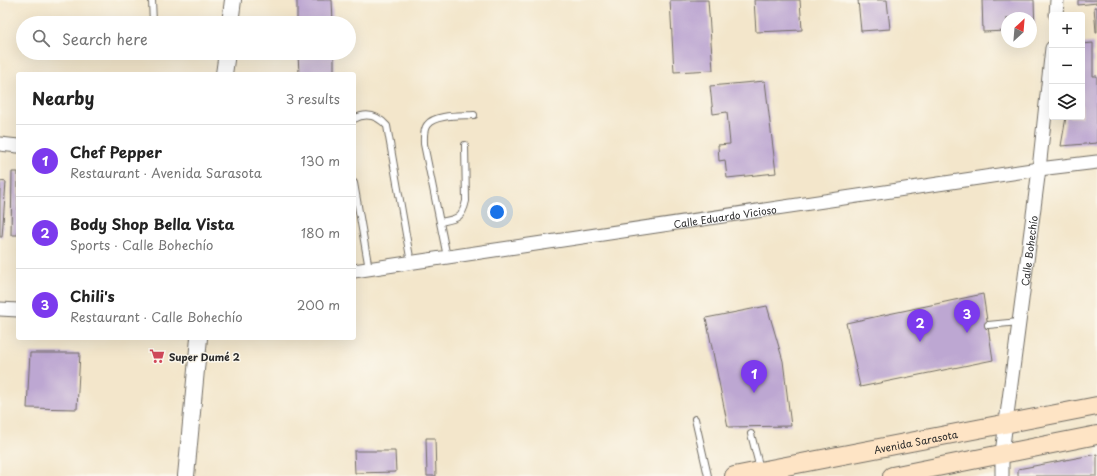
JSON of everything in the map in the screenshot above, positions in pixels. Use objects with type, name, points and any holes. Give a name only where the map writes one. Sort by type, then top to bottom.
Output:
[{"type":"main road","name":"Avenida Sarasota","points":[[734,476],[1097,406]]},
{"type":"main road","points":[[892,476],[1097,435]]},
{"type":"street","points":[[231,16],[233,0]]},
{"type":"street","points":[[1056,12],[1057,0]]},
{"type":"street","points":[[224,72],[226,60]]},
{"type":"street","name":"Calle Bohechío","points":[[1002,476],[1002,453],[1049,74]]},
{"type":"street","points":[[0,144],[16,146]]},
{"type":"street","name":"Calle Eduardo Vicioso","points":[[356,271],[1038,169],[1097,162]]},
{"type":"street","points":[[0,309],[16,310]]},
{"type":"street","points":[[186,476],[199,340]]},
{"type":"lane","points":[[152,0],[152,16]]},
{"type":"lane","points":[[356,118],[368,115],[376,116],[387,126],[411,263]]},
{"type":"lane","points":[[447,257],[424,144],[424,131],[427,125],[438,118],[474,116]]},
{"type":"lane","points":[[440,222],[456,219],[461,215],[465,208],[465,145]]},
{"type":"lane","points":[[356,194],[369,269]]},
{"type":"lane","points":[[988,325],[1019,322]]},
{"type":"lane","points":[[695,419],[708,476]]},
{"type":"lane","points":[[751,434],[761,471]]},
{"type":"building","points":[[297,0],[332,0],[333,16],[297,16]]},
{"type":"building","points":[[670,0],[708,0],[713,70],[674,72]]},
{"type":"building","points":[[754,0],[800,0],[802,30],[756,32]]},
{"type":"building","points":[[858,0],[887,0],[890,29],[861,31]]},
{"type":"building","points":[[982,0],[1034,0],[1034,12],[1001,12],[1001,31],[983,32]]},
{"type":"building","points":[[1078,0],[1097,0],[1097,3],[1078,5]]},
{"type":"building","points":[[1094,7],[1097,7],[1097,32],[1096,32]]},
{"type":"building","points":[[1093,43],[1093,76],[1097,76],[1097,143],[1061,146],[1065,120],[1085,120],[1085,44]]},
{"type":"building","points":[[298,60],[334,60],[334,72],[299,72]]},
{"type":"building","points":[[765,81],[776,173],[727,178],[725,160],[719,161],[718,145],[730,144],[727,112],[713,114],[710,86]]},
{"type":"building","points":[[12,172],[16,172],[16,235],[11,235]]},
{"type":"building","points":[[0,181],[6,182],[2,237],[0,237]]},
{"type":"building","points":[[983,294],[993,360],[860,387],[846,323]]},
{"type":"building","points":[[767,306],[783,361],[791,426],[728,427],[706,318]]},
{"type":"building","points":[[30,353],[80,353],[77,409],[27,408]]},
{"type":"building","points":[[426,438],[435,438],[436,476],[427,476]]},
{"type":"building","points":[[354,451],[395,451],[396,472],[355,473]]},
{"type":"building","points":[[1097,454],[1097,476],[1018,476],[1018,469]]},
{"type":"place","name":"Chili's","points":[[967,333]]},
{"type":"place","name":"Body Shop Bella Vista","points":[[920,342]]},
{"type":"place","name":"Super Dumé 2","points":[[157,356]]},
{"type":"place","name":"Chef Pepper","points":[[754,393]]}]
